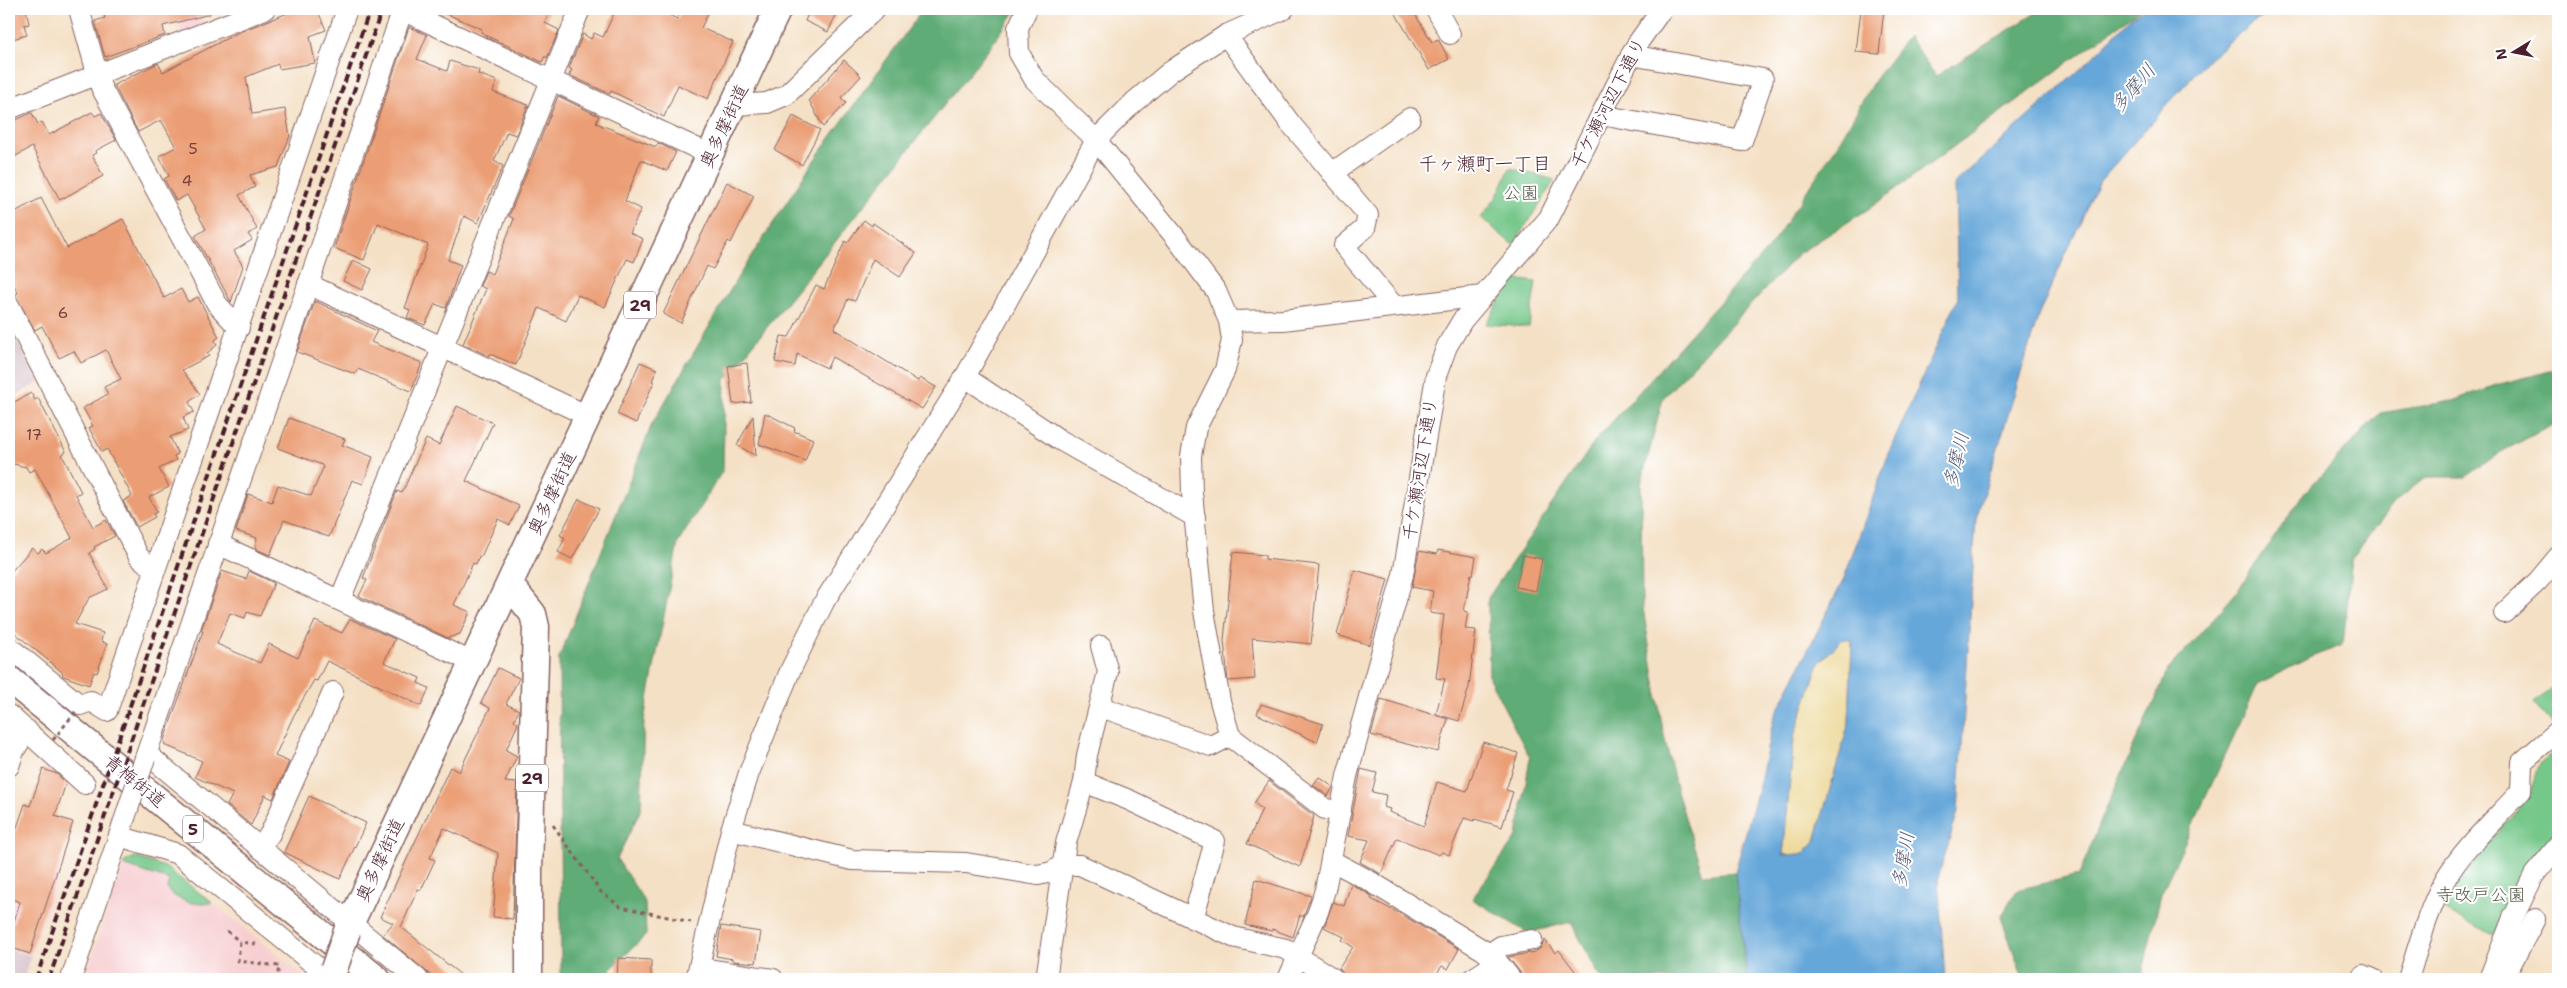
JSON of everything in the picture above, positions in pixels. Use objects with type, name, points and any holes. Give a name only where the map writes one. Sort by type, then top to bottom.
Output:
[{"type":"main road","name":"奥多摩街道","points":[[333,976],[349,927],[735,105],[778,9]]},
{"type":"main road","name":"29","points":[[510,585],[533,614],[536,627],[529,870],[529,979]]},
{"type":"main road","name":"青梅街道","points":[[9,679],[377,979]]},
{"type":"street","points":[[79,9],[96,75],[217,304],[239,328]]},
{"type":"street","points":[[9,109],[265,9]]},
{"type":"street","points":[[9,647],[78,708],[92,701],[108,711],[347,9]]},
{"type":"street","points":[[71,979],[402,9],[711,155]]},
{"type":"street","points":[[340,600],[580,9]]},
{"type":"street","points":[[735,105],[766,103],[786,95],[875,9]]},
{"type":"street","points":[[1027,9],[1018,28],[1019,53],[1034,79],[1096,140],[1176,238],[1216,291],[1230,321],[1232,340],[1225,370],[1196,428],[1191,456],[1204,611],[1220,701],[1230,736],[1325,809],[1341,811]]},
{"type":"street","points":[[773,979],[698,974],[731,830],[749,773],[790,672],[824,602],[965,378],[1096,140],[1134,102],[1171,71],[1226,35],[1284,9]]},
{"type":"street","points":[[1436,9],[1450,34]]},
{"type":"street","name":"千ケ瀬河辺下通り","points":[[1288,979],[1318,912],[1332,861],[1347,776],[1403,575],[1436,376],[1447,346],[1462,321],[1549,218],[1632,55],[1662,9]]},
{"type":"street","points":[[1226,35],[1290,123],[1368,215],[1365,228],[1344,246],[1393,305]]},
{"type":"street","points":[[1601,115],[1742,140],[1763,79],[1632,55]]},
{"type":"street","points":[[1332,173],[1410,118]]},
{"type":"street","points":[[308,284],[588,416]]},
{"type":"street","points":[[1230,321],[1283,320],[1348,313],[1393,305],[1483,296]]},
{"type":"street","points":[[9,305],[140,557],[155,570]]},
{"type":"street","points":[[965,378],[1060,440],[1195,517]]},
{"type":"street","points":[[218,544],[472,662]]},
{"type":"street","points":[[2504,612],[2538,581],[2558,557]]},
{"type":"street","points":[[1046,979],[1062,865],[1084,782],[1087,755],[1101,707],[1108,672],[1101,646]]},
{"type":"street","points":[[259,848],[270,834],[333,692]]},
{"type":"street","points":[[1101,707],[1212,746],[1230,736]]},
{"type":"street","points":[[9,715],[85,784]]},
{"type":"street","points":[[9,766],[14,751],[27,730]]},
{"type":"street","points":[[2408,979],[2446,878],[2471,846],[2521,791],[2522,762],[2558,731]]},
{"type":"street","points":[[146,756],[259,848],[349,927],[418,979]]},
{"type":"street","points":[[1084,782],[1129,800],[1215,841],[1193,919]]},
{"type":"street","points":[[731,830],[852,860],[966,863],[1038,874],[1052,872],[1062,865],[1080,866],[1233,937],[1286,949],[1334,979]]},
{"type":"street","points":[[119,836],[178,854],[333,976]]},
{"type":"street","points":[[2489,979],[2513,918],[2534,875],[2558,846]]},
{"type":"street","points":[[1332,861],[1400,899],[1496,960],[1511,979]]},
{"type":"street","points":[[2504,979],[2535,919]]},
{"type":"street","points":[[1496,960],[1495,950],[1501,946],[1532,940]]},
{"type":"street","points":[[1472,979],[1486,970],[1496,960]]},
{"type":"path","points":[[53,740],[78,708]]},
{"type":"path","points":[[550,820],[601,892],[621,908],[710,926]]},
{"type":"path","points":[[227,932],[240,942],[259,944]]},
{"type":"path","points":[[240,942],[238,960],[279,966],[278,979]]},
{"type":"shaded area","points":[[175,9],[200,9],[204,24],[181,34]]},
{"type":"shaded area","points":[[9,326],[39,383],[9,399]]},
{"type":"shaded area","points":[[9,854],[60,872],[31,956],[9,949]]},
{"type":"shaded area","points":[[135,857],[165,867],[307,979],[84,979],[124,862]]},
{"type":"shaded area","points":[[9,949],[31,956],[23,979],[9,979]]},
{"type":"green space","points":[[923,9],[1017,9],[989,49],[725,380],[723,470],[678,543],[644,720],[641,809],[617,859],[645,902],[646,935],[610,970],[615,979],[561,979],[559,658],[652,424],[738,277],[815,159]]},
{"type":"green space","points":[[2042,9],[2141,9],[1870,208],[1798,254],[1663,398],[1641,484],[1642,602],[1663,731],[1678,795],[1703,875],[1735,872],[1747,979],[1601,979],[1571,922],[1528,933],[1472,899],[1517,836],[1530,758],[1489,678],[1488,598],[1595,441],[1771,245],[1838,144],[1875,79],[1908,36],[1936,76]]},
{"type":"green space","name":"公園","points":[[1510,168],[1555,180],[1513,245],[1481,218],[1496,198]]},
{"type":"green space","points":[[1512,279],[1536,282],[1529,327],[1486,324]]},
{"type":"green space","points":[[2558,369],[2558,422],[2501,452],[2465,477],[2426,477],[2395,502],[2352,558],[2343,645],[2311,657],[2258,684],[2161,894],[2141,979],[2023,979],[2001,917],[2017,890],[2079,875],[2110,799],[2168,670],[2235,594],[2306,491],[2380,413],[2452,401],[2496,385]]},
{"type":"green space","points":[[2558,683],[2558,725],[2555,728],[2534,703]]},
{"type":"green space","name":"寺改戸公園","points":[[2558,748],[2558,838],[2521,883],[2501,919],[2495,935],[2441,909],[2448,893],[2529,795],[2540,763]]},
{"type":"green space","points":[[135,857],[165,867],[212,902],[201,904],[180,899],[174,896],[167,888],[169,880],[123,865],[124,862]]},
{"type":"sand","points":[[1843,639],[1852,640],[1849,723],[1815,841],[1803,854],[1783,855],[1794,737],[1819,663]]},
{"type":"water","name":"多摩川","points":[[2144,9],[2279,9],[2252,23],[2205,62],[2098,183],[2039,314],[1976,519],[1958,811],[1938,878],[1945,979],[1747,979],[1735,872],[1760,782],[1774,717],[1843,581],[1890,450],[1958,298],[1955,183],[2086,64],[2131,18]],"holes":[[[1843,639],[1852,641],[1849,723],[1815,841],[1803,854],[1783,855],[1794,737],[1819,663]]]},
{"type":"building","points":[[9,9],[26,9],[29,24],[24,25],[27,35],[9,40]]},
{"type":"building","points":[[102,9],[126,9],[127,12],[144,9],[209,9],[210,14],[163,26],[165,35],[105,57],[95,21],[105,18]]},
{"type":"building","points":[[298,9],[317,9],[326,30],[310,36],[315,63],[279,69],[278,64],[246,77],[252,114],[285,109],[290,136],[278,167],[250,175],[255,187],[239,195],[257,229],[248,234],[252,240],[234,251],[243,266],[231,302],[195,236],[206,229],[187,195],[176,201],[164,179],[169,176],[159,156],[176,147],[161,120],[138,132],[114,85],[158,63],[163,72],[239,32]]},
{"type":"building","points":[[435,9],[550,9],[545,23],[559,30],[547,58],[545,56],[542,62],[485,35],[481,32],[482,29]]},
{"type":"building","points":[[616,9],[657,9],[677,19],[682,9],[710,9],[701,28],[733,42],[708,99],[678,85],[664,117],[611,91],[610,94],[569,75],[572,70],[569,68],[583,34],[591,39],[594,33],[603,37]]},
{"type":"building","points":[[810,9],[839,9],[828,32],[805,21]]},
{"type":"building","points":[[1393,9],[1412,9],[1432,42],[1438,39],[1449,59],[1429,70]]},
{"type":"building","points":[[1861,9],[1884,9],[1879,54],[1856,52]]},
{"type":"building","points":[[409,27],[427,35],[417,59],[447,71],[450,61],[479,70],[478,74],[497,81],[493,92],[528,105],[516,135],[507,132],[494,161],[503,166],[478,223],[464,216],[448,260],[461,265],[446,308],[435,304],[425,325],[407,318],[410,310],[405,308],[428,245],[378,223],[364,260],[334,248]]},
{"type":"building","points":[[844,60],[861,76],[841,98],[846,103],[823,127],[809,100]]},
{"type":"building","points":[[558,96],[599,116],[596,123],[656,147],[658,143],[676,152],[667,171],[641,160],[625,201],[641,209],[630,233],[643,239],[634,262],[627,259],[605,307],[578,295],[566,321],[539,308],[516,365],[490,354],[489,356],[463,344],[486,289],[480,286],[486,271],[492,274],[514,219],[509,216]]},
{"type":"building","points":[[92,112],[95,116],[101,113],[116,140],[95,151],[96,153],[92,155],[103,176],[60,200],[32,147],[9,160],[9,123],[32,113],[38,124],[42,122],[49,135]]},
{"type":"building","points":[[793,116],[820,130],[802,165],[775,150]]},
{"type":"building","points":[[727,182],[754,196],[731,243],[728,241],[713,269],[707,266],[681,323],[663,314]]},
{"type":"building","points":[[41,198],[67,248],[123,219],[164,298],[181,289],[188,302],[198,297],[219,337],[215,340],[217,345],[207,353],[209,356],[182,370],[200,394],[189,402],[194,412],[183,417],[188,430],[170,437],[178,454],[174,456],[176,460],[159,469],[169,487],[149,497],[157,512],[153,514],[155,517],[137,527],[123,501],[132,496],[107,449],[102,452],[89,428],[93,426],[83,408],[108,394],[104,387],[121,379],[106,350],[81,363],[74,351],[59,358],[42,326],[35,330],[15,295],[18,293],[9,275],[9,215]]},
{"type":"building","points":[[864,220],[872,226],[873,223],[916,253],[900,277],[873,259],[855,301],[848,299],[834,329],[918,381],[920,378],[936,387],[922,409],[832,357],[827,368],[797,354],[795,366],[775,362],[781,336],[789,337],[816,285],[824,289],[845,241],[847,243]]},
{"type":"building","points":[[353,260],[372,269],[362,290],[343,281]]},
{"type":"building","points":[[315,301],[377,331],[371,342],[422,363],[411,391],[358,369],[355,374],[297,352]]},
{"type":"building","points":[[640,362],[657,369],[652,381],[654,382],[636,423],[617,414]]},
{"type":"building","points":[[747,363],[751,402],[733,404],[728,366]]},
{"type":"building","points":[[31,393],[35,400],[38,398],[66,452],[62,455],[81,492],[76,495],[93,527],[106,520],[115,536],[94,547],[95,549],[89,553],[108,589],[89,598],[75,624],[103,633],[101,641],[107,644],[97,673],[94,672],[89,685],[63,676],[62,672],[9,628],[9,574],[32,548],[38,553],[42,549],[46,553],[72,538],[35,469],[29,472],[26,467],[9,463],[9,405]]},
{"type":"building","points":[[457,406],[493,423],[466,481],[519,506],[510,525],[498,519],[481,557],[479,556],[476,564],[473,563],[454,605],[470,612],[460,634],[448,638],[359,596],[367,580],[363,578],[397,491],[402,493],[426,439],[439,445]]},
{"type":"building","points":[[765,413],[795,428],[794,431],[813,439],[805,461],[759,444]]},
{"type":"building","points":[[753,416],[756,456],[737,445]]},
{"type":"building","points":[[289,418],[345,439],[342,445],[373,457],[363,484],[352,480],[329,537],[284,520],[270,555],[256,549],[257,538],[236,531],[248,494],[272,502],[278,485],[311,496],[323,468],[322,465],[278,448]]},
{"type":"building","points":[[579,499],[599,509],[572,559],[558,552],[565,538],[560,535]]},
{"type":"building","points":[[1438,550],[1476,557],[1464,611],[1468,612],[1465,629],[1476,630],[1469,687],[1459,721],[1436,714],[1445,679],[1436,678],[1444,615],[1430,613],[1433,591],[1412,587],[1419,551],[1437,554]]},
{"type":"building","points":[[1233,552],[1265,555],[1265,559],[1319,565],[1311,644],[1252,638],[1255,679],[1228,681],[1224,640]]},
{"type":"building","points":[[1523,555],[1542,559],[1536,591],[1516,587]]},
{"type":"building","points":[[1355,570],[1388,579],[1370,645],[1337,635]]},
{"type":"building","points":[[222,571],[246,579],[249,571],[274,583],[260,616],[247,612],[245,618],[230,613],[217,644],[260,663],[269,644],[298,658],[315,621],[342,633],[350,619],[395,639],[384,662],[420,678],[418,683],[429,688],[421,706],[327,661],[317,681],[314,680],[294,715],[275,756],[289,762],[273,799],[265,795],[251,825],[227,805],[233,794],[195,777],[202,761],[165,745],[164,740],[203,631],[201,631]]},
{"type":"building","points":[[498,668],[519,678],[506,704],[519,710],[514,720],[518,724],[506,750],[517,756],[505,782],[517,783],[513,919],[493,917],[498,853],[444,828],[430,858],[435,860],[421,890],[418,889],[401,927],[466,979],[435,979],[383,935],[393,923],[380,917],[450,767],[459,772],[490,708],[481,703]]},
{"type":"building","points":[[1381,699],[1448,719],[1438,752],[1371,735]]},
{"type":"building","points":[[1261,704],[1323,724],[1317,742],[1257,714]]},
{"type":"building","points":[[1483,742],[1518,753],[1506,790],[1513,792],[1502,827],[1475,819],[1474,821],[1464,818],[1449,855],[1442,852],[1439,855],[1397,838],[1381,874],[1360,862],[1369,840],[1348,836],[1361,769],[1377,773],[1372,792],[1386,795],[1384,807],[1390,809],[1389,812],[1424,826],[1437,782],[1467,791]]},
{"type":"building","points":[[43,769],[57,774],[66,783],[55,816],[73,822],[30,954],[9,947],[13,932],[11,931],[20,902],[9,898],[9,831],[15,833],[25,804],[30,806]]},
{"type":"building","points":[[1319,777],[1333,787],[1328,796],[1313,785]]},
{"type":"building","points":[[1269,781],[1314,816],[1300,867],[1247,844],[1262,809],[1254,803]]},
{"type":"building","points":[[309,796],[366,823],[340,879],[284,852]]},
{"type":"building","points":[[1256,879],[1311,896],[1303,917],[1300,915],[1293,937],[1272,929],[1272,931],[1245,925]]},
{"type":"building","points":[[1351,884],[1372,896],[1371,899],[1399,913],[1459,949],[1448,969],[1442,966],[1433,979],[1349,979],[1345,977],[1339,968],[1353,947],[1342,940],[1344,937],[1324,927],[1333,902],[1344,906]]},
{"type":"building","points":[[721,926],[761,932],[756,963],[733,961],[733,959],[716,956]]},
{"type":"building","points":[[1545,940],[1555,953],[1559,950],[1581,979],[1523,979],[1508,957],[1535,952],[1540,949]]},
{"type":"building","points":[[618,958],[651,960],[651,979],[617,979]]},
{"type":"railway","points":[[36,979],[370,9]]},
{"type":"railway","points":[[49,979],[382,9]]},
{"type":"district","name":"千ヶ瀬町一丁目","points":[[1485,163]]}]
